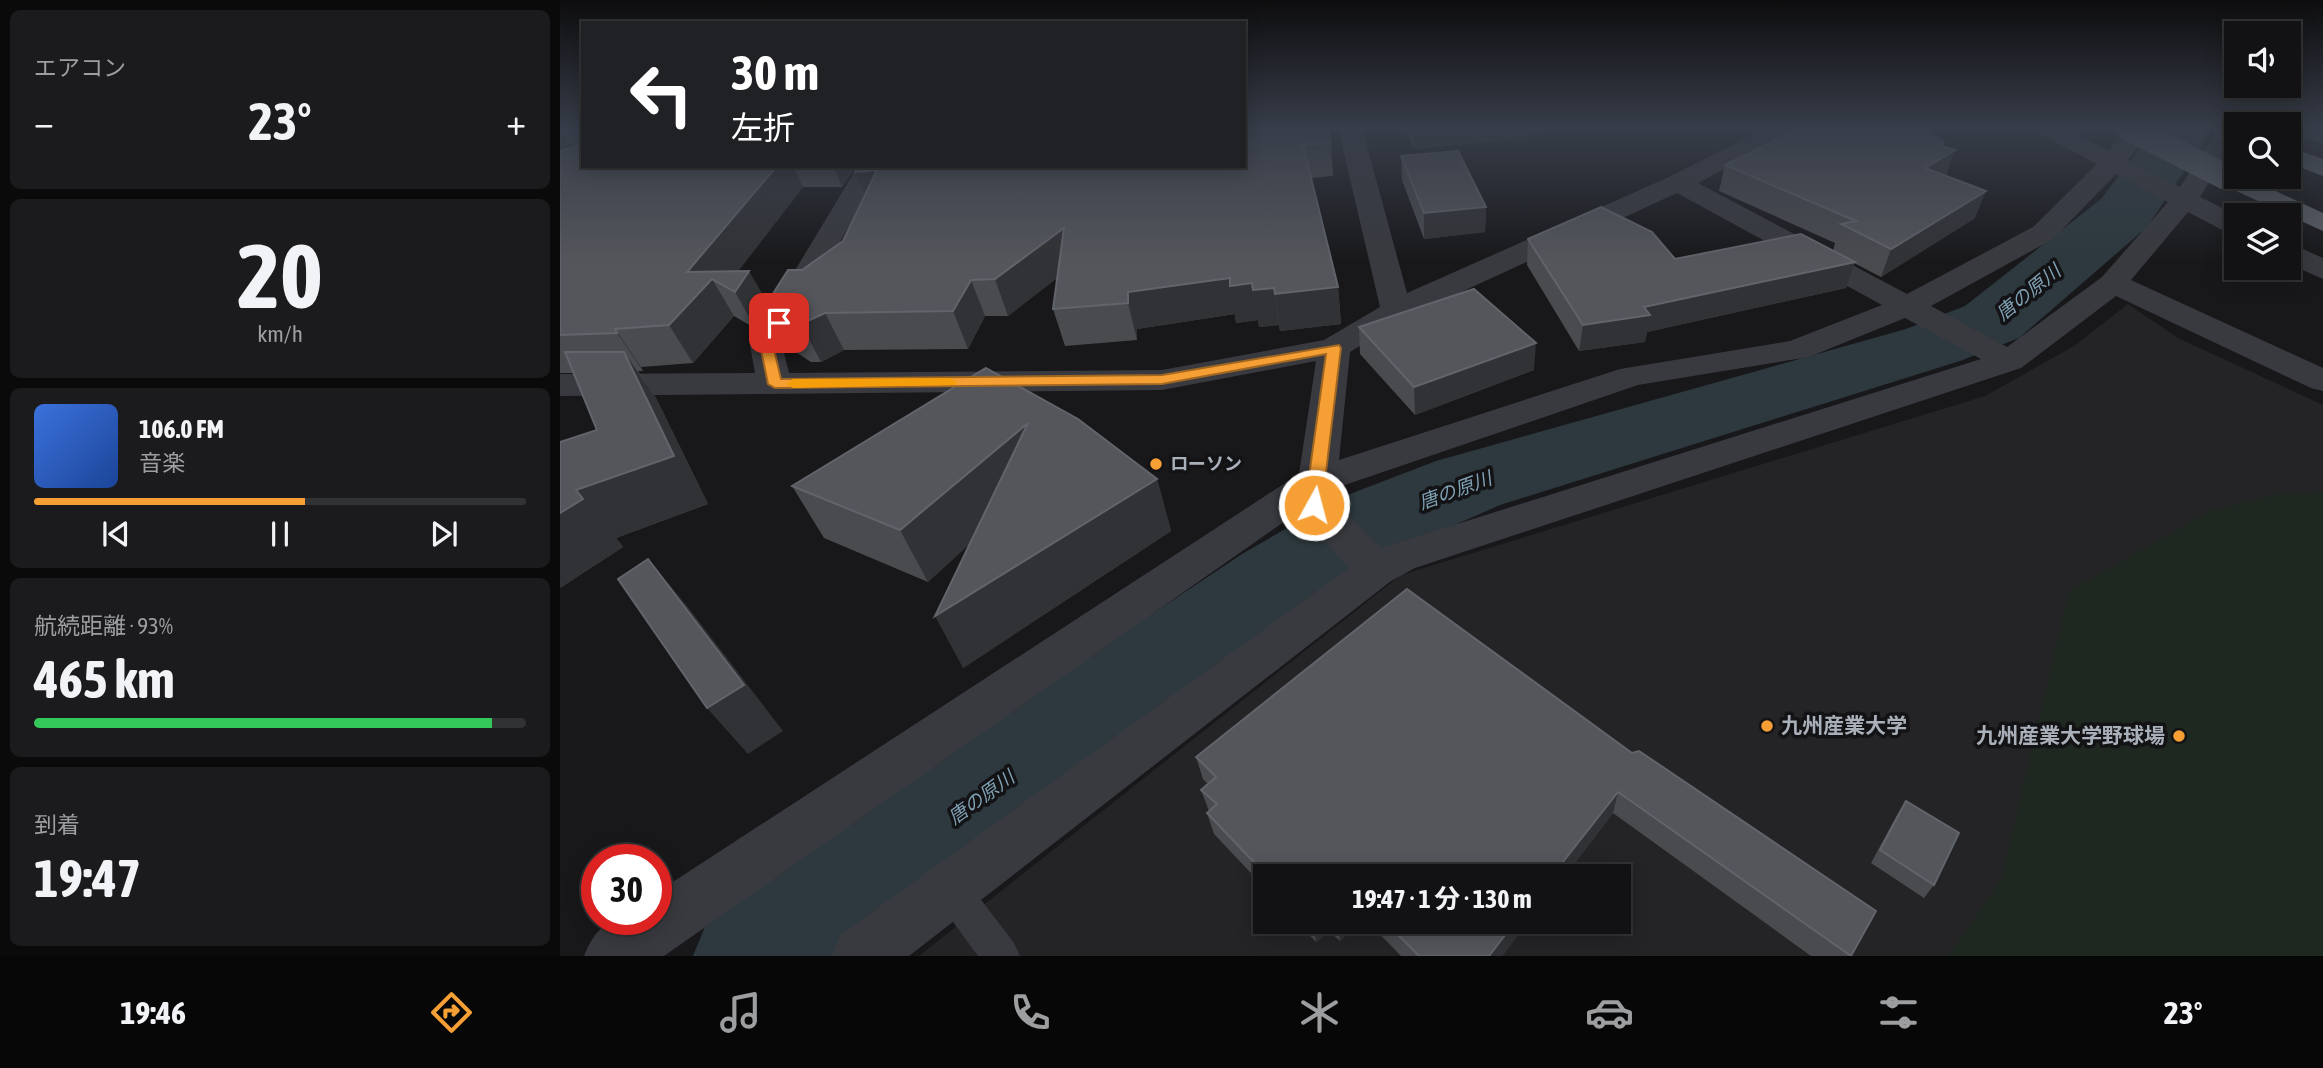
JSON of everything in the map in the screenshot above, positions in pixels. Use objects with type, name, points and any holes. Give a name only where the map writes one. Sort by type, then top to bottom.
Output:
[{"type":"highway","points":[[2301,186],[2323,196]]},
{"type":"highway","points":[[2269,189],[2323,223]]},
{"type":"street","points":[[775,384],[766,345],[867,173]]},
{"type":"street","points":[[1361,173],[1395,310]]},
{"type":"street","points":[[560,385],[1162,380],[1334,348],[1395,310],[1698,173]]},
{"type":"street","points":[[613,956],[1315,493],[1632,376],[1797,349],[1910,305],[2043,233],[2097,173]]},
{"type":"street","points":[[2153,173],[2185,199],[2224,220]]},
{"type":"street","points":[[861,956],[1369,563],[1400,557],[2010,361],[2113,283],[2185,199],[2201,173]]},
{"type":"street","points":[[1678,183],[1910,305],[2010,361]]},
{"type":"street","points":[[2301,258],[2323,270]]},
{"type":"street","points":[[2113,283],[2323,381]]},
{"type":"street","points":[[1334,348],[1315,493],[1369,563]]},
{"type":"lane","points":[[950,888],[1001,956]]},
{"type":"shaded area","name":"九州産業大学","points":[[2128,304],[2178,338],[2323,405],[2323,956],[919,956],[1401,575],[1985,396],[2074,346]]},
{"type":"shaded area","name":"九州産業大学野球場","points":[[2323,492],[2323,956],[1948,956],[2001,880],[2069,591],[2210,511],[2283,493]]},
{"type":"building","points":[[560,173],[771,173],[687,272],[749,271],[735,292],[712,279],[669,325],[615,329],[617,333],[560,335]]},
{"type":"building","points":[[876,173],[1310,173],[1338,287],[1275,294],[1274,288],[1253,290],[1252,283],[1230,286],[1230,278],[1128,292],[1128,303],[1053,309],[1064,228],[995,279],[971,280],[953,311],[825,313],[801,324],[791,324],[764,308],[788,270],[802,270],[843,241]]},
{"type":"building","points":[[1408,173],[1469,173],[1486,207],[1424,213]]},
{"type":"building","points":[[1743,173],[1937,173],[1986,191],[1891,249],[1841,224],[1856,221]]},
{"type":"building","points":[[1601,207],[1652,232],[1675,259],[1801,234],[1855,262],[1644,307],[1650,315],[1583,325],[1528,239]]},
{"type":"building","points":[[1474,289],[1536,343],[1414,387],[1359,327]]},
{"type":"building","points":[[565,352],[624,352],[674,456],[576,490],[583,499],[560,513],[560,442],[597,430]]},
{"type":"building","points":[[986,368],[1078,419],[1157,479],[935,616],[1028,423],[900,530],[792,486]]},
{"type":"building","points":[[648,559],[744,685],[707,708],[618,579]]},
{"type":"building","points":[[1407,589],[1632,753],[1639,751],[1876,911],[1851,956],[1618,792],[1561,864],[1256,864],[1207,813],[1217,804],[1201,790],[1216,777],[1196,757]]},
{"type":"building","points":[[1906,801],[1959,833],[1934,885],[1880,850]]},
{"type":"building","points":[[1397,934],[1506,934],[1489,956],[1419,956]]},
{"type":"waterway","name":"唐の原川","points":[[762,956],[1278,581],[1371,523],[1468,483],[1933,345],[1992,322],[2124,213],[2153,173]]},
{"type":"slow traffic","points":[[793,384],[950,382]]},
{"type":"place","name":"ローソン","points":[[1156,464]]},
{"type":"place","name":"九州産業大学","points":[[1767,726]]},
{"type":"place","name":"九州産業大学野球場","points":[[2179,736]]},
{"type":"route","points":[[779,323],[766,345],[775,384],[1162,380],[1334,348],[1314,505]]}]
